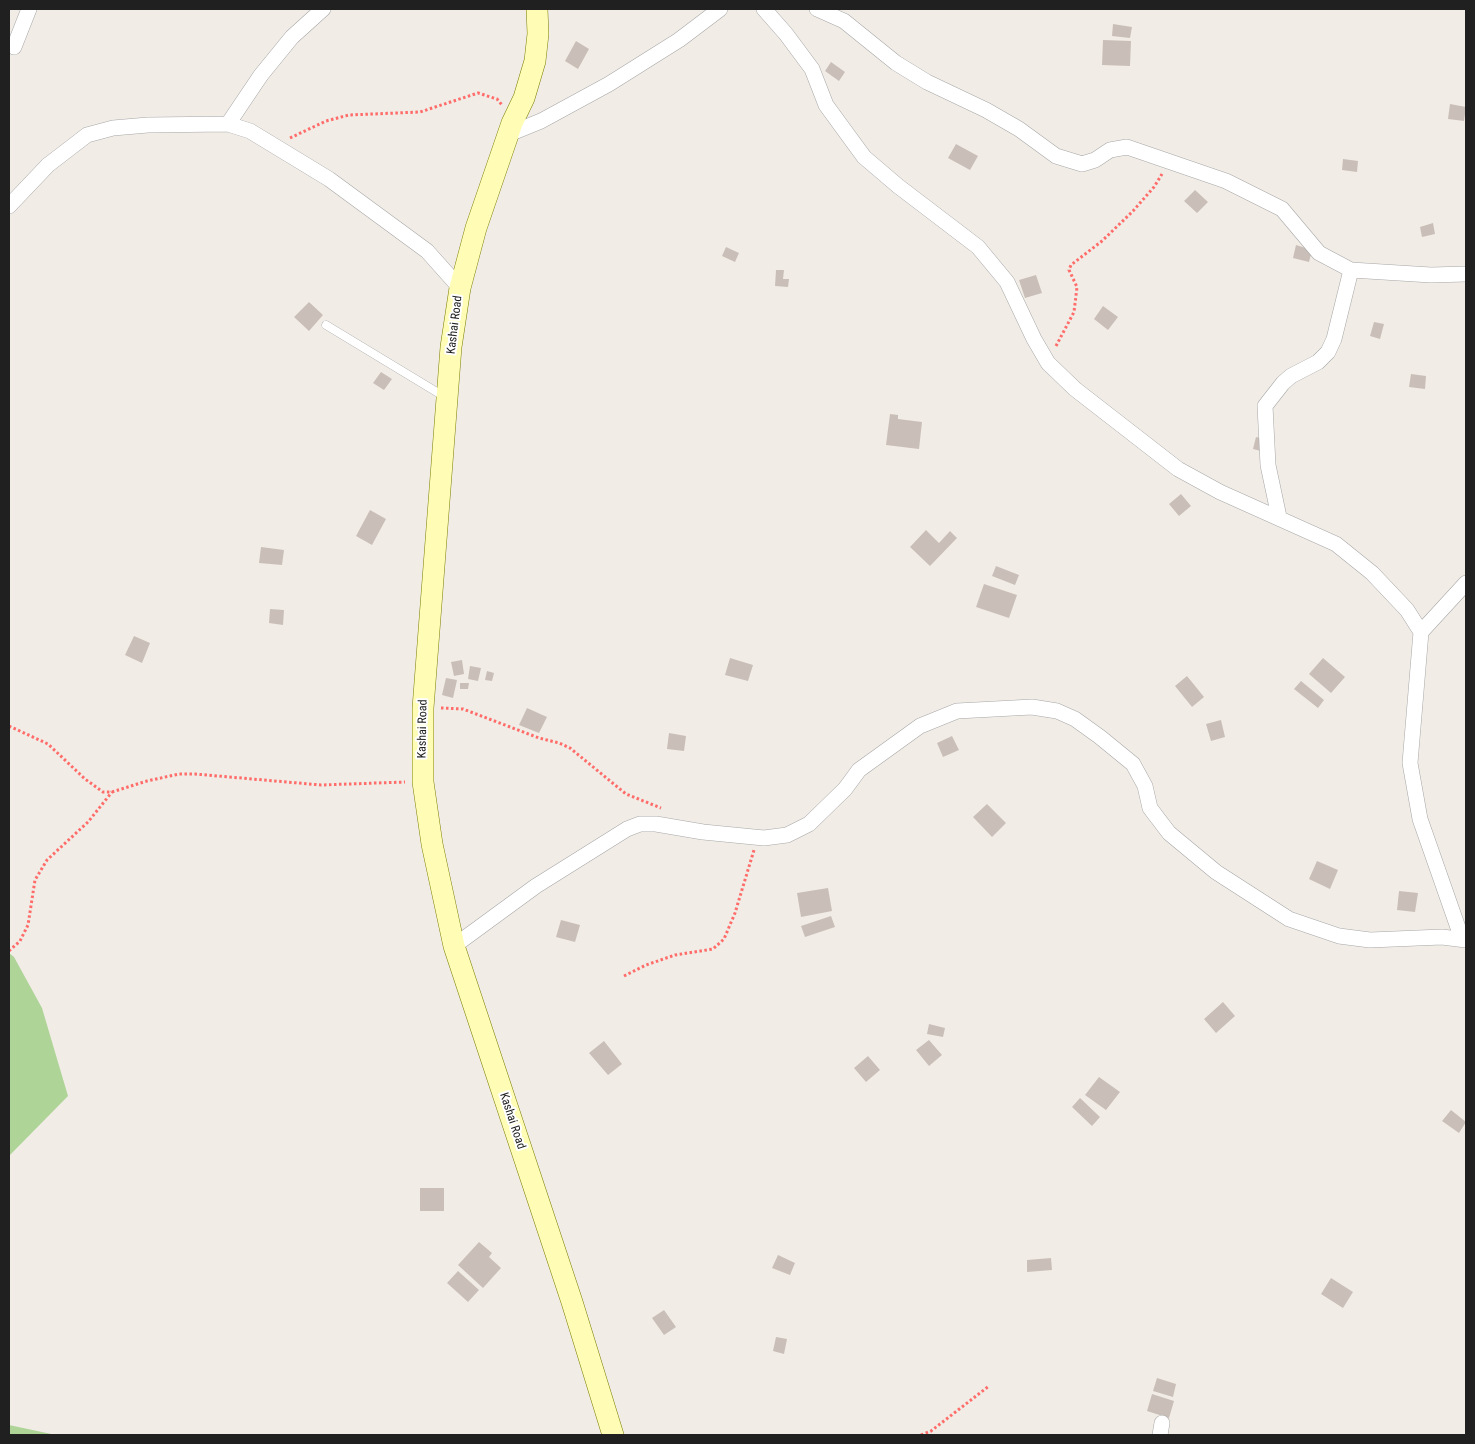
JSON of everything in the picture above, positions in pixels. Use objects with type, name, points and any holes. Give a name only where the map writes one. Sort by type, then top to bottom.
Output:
[{"type":"street","points":[[14,47],[29,9]]},
{"type":"street","points":[[228,124],[261,75],[292,36],[323,9]]},
{"type":"street","name":"Kashai Road","points":[[537,9],[538,34],[534,61],[524,98],[510,128],[476,228],[460,288],[451,347],[423,708],[423,782],[432,844],[454,946],[572,1302],[613,1435]]},
{"type":"street","points":[[510,128],[541,121],[609,84],[680,40],[720,9]]},
{"type":"street","points":[[454,946],[536,886],[627,829],[640,824],[656,824],[757,838],[787,835],[809,824],[845,789],[859,770],[920,726],[938,717],[957,711],[1032,706],[1066,715],[1100,736],[1133,764],[1145,786],[1150,808],[1169,833],[1216,872],[1289,920],[1339,936],[1370,940],[1442,937],[1464,940],[1420,819],[1413,786],[1410,763],[1421,632],[1407,610],[1372,573],[1336,544],[1220,492],[1178,469],[1075,390],[1048,363],[1034,339],[1007,282],[978,247],[898,186],[864,156],[826,105],[812,69],[786,34],[764,9]]},
{"type":"street","points":[[816,9],[844,21],[896,63],[927,82],[986,110],[1019,129],[1056,156],[1082,164],[1095,160],[1110,150],[1127,147],[1226,181],[1282,209],[1319,253],[1351,270],[1431,275],[1466,274]]},
{"type":"street","points":[[9,206],[48,164],[87,135],[113,128],[148,125],[228,124],[250,131],[329,179],[428,251],[460,288]]},
{"type":"street","points":[[1279,518],[1268,465],[1265,406],[1287,379],[1318,362],[1328,352],[1334,339],[1351,270]]},
{"type":"street","points":[[1421,632],[1466,583]]},
{"type":"lane","points":[[326,325],[448,399]]},
{"type":"path","points":[[273,145],[334,119],[349,115],[420,112],[478,94],[497,99],[510,128]]},
{"type":"path","points":[[1048,363],[1074,312],[1076,287],[1069,270],[1071,265],[1102,241],[1133,211],[1154,187],[1170,161]]},
{"type":"path","points":[[423,708],[462,709],[539,738],[559,743],[570,748],[626,794],[669,812]]},
{"type":"path","points":[[9,726],[48,744],[96,788],[103,792],[112,792],[147,781],[195,774],[321,785],[423,782]]},
{"type":"path","points":[[9,951],[20,941],[28,925],[35,880],[48,860],[88,822],[112,792]]},
{"type":"path","points":[[624,976],[646,965],[676,955],[713,949],[724,939],[735,913],[757,838]]},
{"type":"path","points":[[921,1435],[931,1431],[989,1386]]},
{"type":"green space","points":[[9,953],[14,957],[42,1008],[68,1096],[9,1156]]},
{"type":"green space","points":[[9,1425],[56,1435],[9,1435]]},
{"type":"building","points":[[1113,24],[1132,27],[1130,38],[1112,36]]},
{"type":"building","points":[[1103,40],[1131,41],[1130,66],[1102,65]]},
{"type":"building","points":[[576,41],[589,49],[578,69],[565,61]]},
{"type":"building","points":[[831,62],[845,72],[839,81],[825,71]]},
{"type":"building","points":[[1450,104],[1466,107],[1464,121],[1448,119]]},
{"type":"building","points":[[956,144],[978,156],[970,170],[948,158]]},
{"type":"building","points":[[1343,159],[1358,161],[1357,172],[1342,170]]},
{"type":"building","points":[[1195,190],[1208,202],[1197,213],[1184,201]]},
{"type":"building","points":[[1433,223],[1435,234],[1422,237],[1420,227]]},
{"type":"building","points":[[1296,245],[1312,250],[1309,262],[1293,258]]},
{"type":"building","points":[[726,247],[739,253],[735,262],[722,256]]},
{"type":"building","points":[[776,270],[784,270],[783,279],[789,279],[788,287],[775,286]]},
{"type":"building","points":[[1036,275],[1042,293],[1025,298],[1019,280]]},
{"type":"building","points":[[309,302],[323,315],[309,331],[294,317]]},
{"type":"building","points":[[1103,306],[1118,317],[1108,330],[1094,319]]},
{"type":"building","points":[[1374,322],[1384,324],[1380,339],[1370,336]]},
{"type":"building","points":[[381,372],[392,379],[384,390],[373,383]]},
{"type":"building","points":[[1411,374],[1426,376],[1425,389],[1409,387]]},
{"type":"building","points":[[890,414],[898,415],[898,419],[922,422],[919,449],[886,445]]},
{"type":"building","points":[[1256,437],[1264,439],[1261,451],[1253,449]]},
{"type":"building","points":[[1181,494],[1191,506],[1179,516],[1169,504]]},
{"type":"building","points":[[370,510],[386,519],[372,545],[356,536]]},
{"type":"building","points":[[926,530],[939,543],[950,531],[957,538],[930,566],[910,547]]},
{"type":"building","points":[[261,547],[284,550],[282,565],[259,563]]},
{"type":"building","points":[[996,566],[1019,575],[1015,585],[992,576]]},
{"type":"building","points":[[984,584],[1017,595],[1009,618],[976,607]]},
{"type":"building","points":[[270,609],[284,610],[283,625],[269,623]]},
{"type":"building","points":[[134,636],[150,643],[142,663],[125,655]]},
{"type":"building","points":[[730,658],[753,665],[748,681],[725,675]]},
{"type":"building","points":[[1323,658],[1345,677],[1331,693],[1309,674]]},
{"type":"building","points":[[462,660],[464,674],[454,676],[451,662]]},
{"type":"building","points":[[470,666],[481,668],[478,681],[468,679]]},
{"type":"building","points":[[487,671],[494,673],[492,681],[485,680]]},
{"type":"building","points":[[1187,676],[1204,697],[1192,707],[1175,686]]},
{"type":"building","points":[[446,678],[457,680],[453,698],[442,695]]},
{"type":"building","points":[[1301,681],[1324,700],[1318,708],[1294,689]]},
{"type":"building","points":[[460,683],[469,683],[468,689],[460,689]]},
{"type":"building","points":[[527,708],[547,717],[539,733],[519,725]]},
{"type":"building","points":[[1221,720],[1225,737],[1211,741],[1206,724]]},
{"type":"building","points":[[669,733],[686,736],[684,751],[667,749]]},
{"type":"building","points":[[952,736],[959,750],[943,757],[937,743]]},
{"type":"building","points":[[987,804],[1006,823],[992,837],[973,817]]},
{"type":"building","points":[[1317,861],[1338,870],[1330,889],[1309,879]]},
{"type":"building","points":[[828,888],[832,911],[801,917],[797,893]]},
{"type":"building","points":[[1399,891],[1418,893],[1415,912],[1397,910]]},
{"type":"building","points":[[831,916],[835,927],[805,937],[801,926]]},
{"type":"building","points":[[561,920],[580,925],[575,942],[556,937]]},
{"type":"building","points":[[1223,1002],[1235,1016],[1216,1033],[1204,1019]]},
{"type":"building","points":[[929,1024],[945,1028],[943,1037],[927,1034]]},
{"type":"building","points":[[929,1040],[942,1055],[929,1066],[916,1050]]},
{"type":"building","points":[[604,1041],[622,1064],[608,1075],[589,1053]]},
{"type":"building","points":[[868,1056],[880,1070],[866,1082],[854,1068]]},
{"type":"building","points":[[1099,1077],[1120,1092],[1106,1110],[1085,1095]]},
{"type":"building","points":[[1080,1098],[1100,1117],[1092,1126],[1072,1107]]},
{"type":"building","points":[[1451,1110],[1466,1122],[1459,1133],[1442,1121]]},
{"type":"building","points":[[420,1188],[444,1188],[444,1211],[420,1211]]},
{"type":"building","points":[[479,1242],[492,1253],[489,1257],[501,1268],[483,1288],[458,1265]]},
{"type":"building","points":[[778,1255],[795,1263],[790,1275],[772,1268]]},
{"type":"building","points":[[1051,1258],[1052,1270],[1027,1272],[1027,1260]]},
{"type":"building","points":[[458,1271],[479,1290],[468,1302],[447,1283]]},
{"type":"building","points":[[1331,1278],[1353,1292],[1343,1308],[1321,1294]]},
{"type":"building","points":[[664,1310],[676,1327],[664,1335],[652,1318]]},
{"type":"building","points":[[776,1337],[787,1339],[784,1354],[773,1351]]},
{"type":"building","points":[[1157,1378],[1176,1384],[1173,1397],[1153,1391]]},
{"type":"building","points":[[1152,1394],[1174,1401],[1169,1418],[1147,1411]]}]
